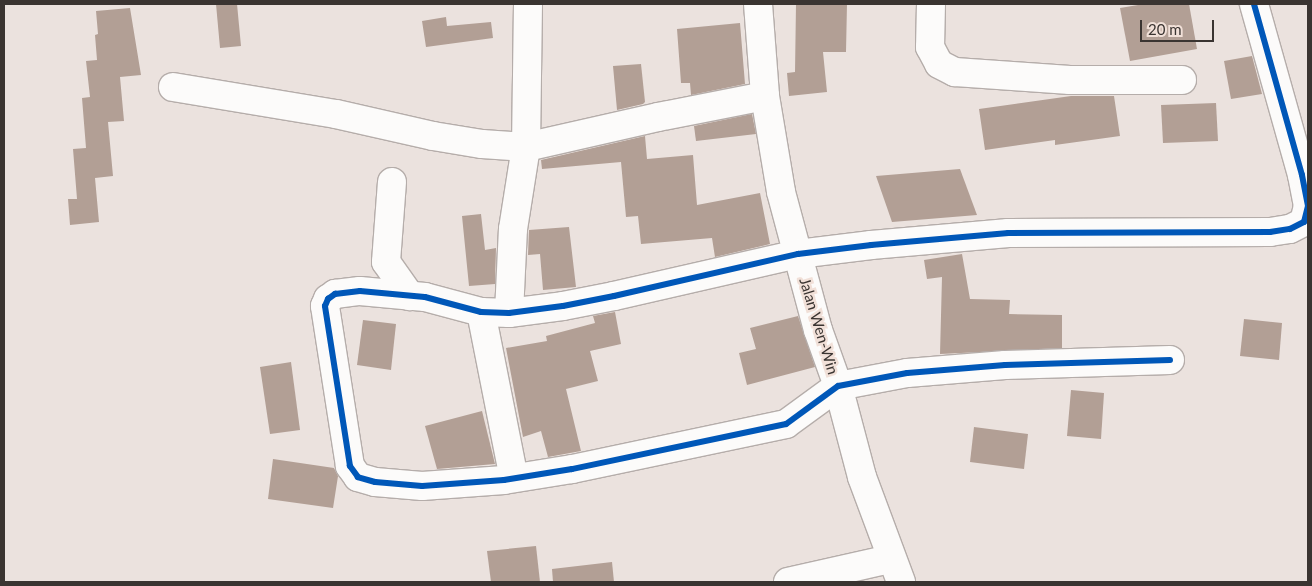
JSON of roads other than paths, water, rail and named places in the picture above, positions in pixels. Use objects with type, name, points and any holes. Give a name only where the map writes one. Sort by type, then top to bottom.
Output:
[{"type":"street","points":[[508,313],[514,221],[526,147],[528,4]]},
{"type":"street","name":"Jalan Wen-Win","points":[[758,4],[765,96],[781,192],[818,330],[838,386],[862,477],[895,570]]},
{"type":"street","points":[[931,4],[930,47],[939,64],[955,72],[1070,80],[1182,80]]},
{"type":"street","points":[[1170,360],[1005,365],[908,373],[838,386],[786,424],[639,456],[514,478],[422,486],[358,478],[350,466],[325,306],[328,299],[335,294],[360,291],[410,296],[481,312],[508,313],[562,306],[614,296],[798,254],[1008,233],[1261,232],[1290,229],[1304,222],[1308,206],[1298,122],[1254,4]]},
{"type":"street","points":[[173,87],[336,114],[433,136],[482,144],[526,147],[765,96]]},
{"type":"street","points":[[392,182],[386,262],[410,296]]},
{"type":"street","points":[[481,312],[514,478]]},
{"type":"street","points":[[788,582],[895,570]]}]
